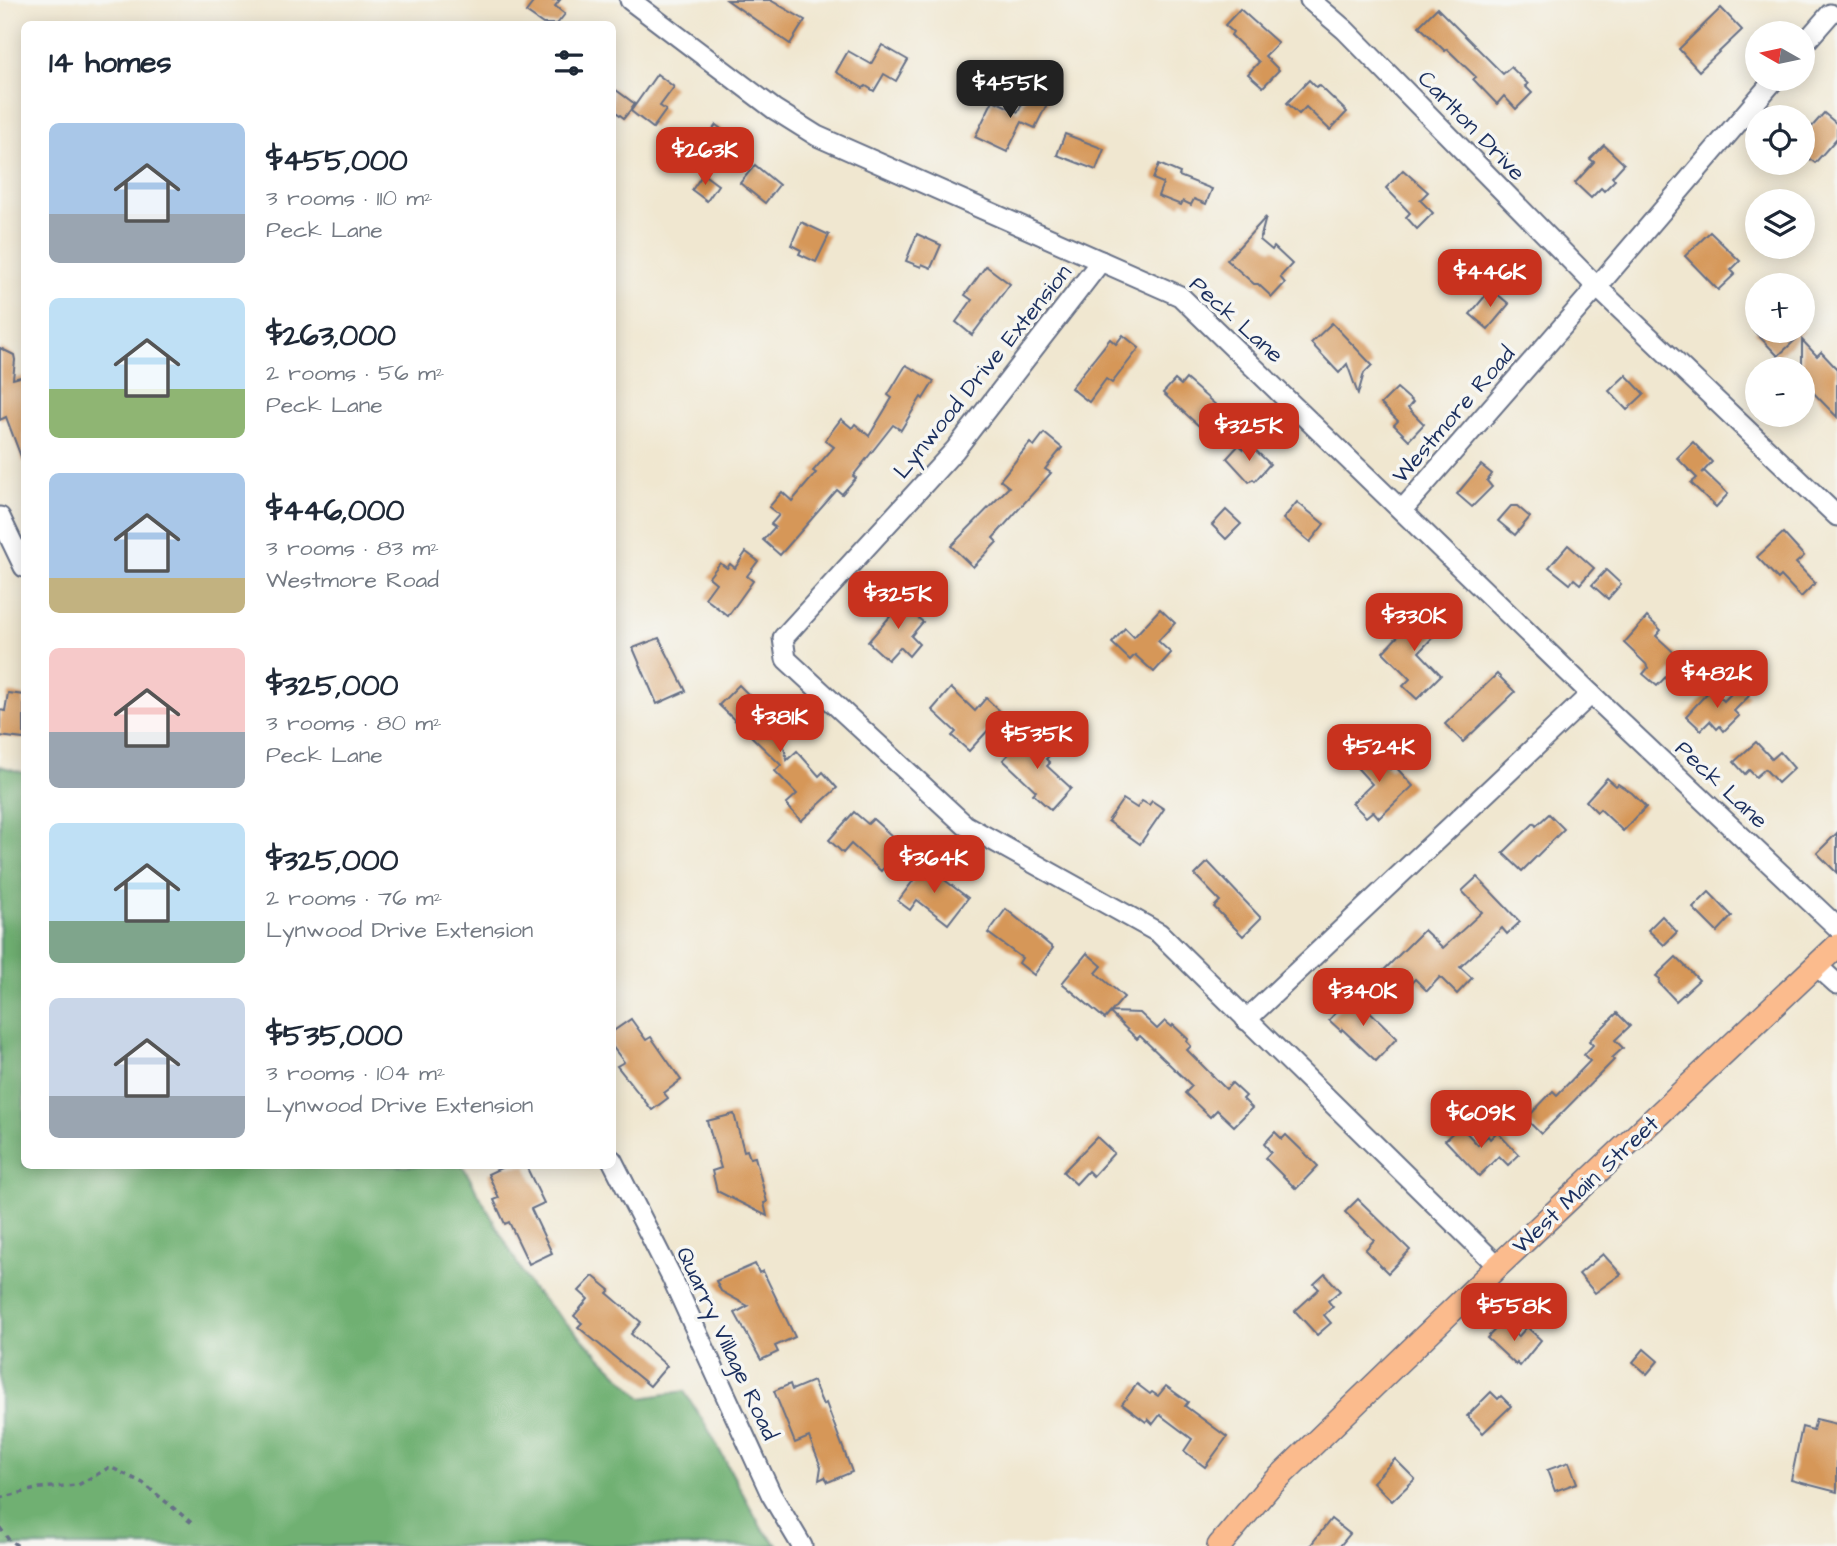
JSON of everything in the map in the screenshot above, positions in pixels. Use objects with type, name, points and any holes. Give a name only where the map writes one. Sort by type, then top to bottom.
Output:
[{"type":"main road","name":"West Main Street","points":[[1219,1546],[1268,1488],[1497,1266],[1837,946]]},
{"type":"street","name":"Peck Lane","points":[[630,0],[774,109],[817,136],[1180,296],[1591,694],[1837,927]]},
{"type":"street","name":"Carlton Drive","points":[[1310,0],[1345,30],[1597,287]]},
{"type":"street","points":[[1815,31],[1830,14]]},
{"type":"street","name":"Westmore Road","points":[[1402,510],[1764,91]]},
{"type":"street","name":"Lynwood Drive Extension","points":[[1101,261],[955,450],[783,638],[786,659],[965,825],[1159,933],[1497,1266]]},
{"type":"street","points":[[1597,287],[1837,516]]},
{"type":"street","points":[[0,517],[21,561]]},
{"type":"street","points":[[1246,1020],[1591,694]]},
{"type":"street","points":[[1816,965],[1837,984]]},
{"type":"street","name":"Quarry Village Road","points":[[616,1168],[671,1278],[771,1494],[802,1546]]},
{"type":"path","points":[[0,1497],[40,1488],[78,1485],[110,1467],[144,1483],[193,1524]]},
{"type":"path","points":[[0,1528],[9,1540],[18,1546]]},
{"type":"green space","points":[[0,766],[21,772],[21,1169],[465,1169],[531,1288],[642,1398],[684,1391],[707,1427],[761,1527],[778,1546],[0,1546]]},
{"type":"building","points":[[535,0],[560,0],[555,6],[565,14],[559,21],[539,21],[526,12]]},
{"type":"building","points":[[727,0],[770,0],[805,20],[790,44]]},
{"type":"building","points":[[1437,8],[1503,74],[1511,67],[1528,84],[1525,86],[1532,93],[1516,109],[1504,96],[1497,104],[1473,79],[1476,77],[1419,26]]},
{"type":"building","points":[[1721,8],[1742,30],[1699,71],[1679,49]]},
{"type":"building","points":[[1240,9],[1278,43],[1265,56],[1279,70],[1263,87],[1248,74],[1259,62],[1231,35],[1233,32],[1225,25]]},
{"type":"building","points":[[882,45],[908,60],[896,81],[884,74],[874,91],[866,86],[863,88],[836,72],[848,51],[871,64]]},
{"type":"building","points":[[657,74],[674,87],[660,106],[666,110],[653,128],[631,111]]},
{"type":"building","points":[[1309,80],[1316,87],[1319,85],[1347,112],[1330,130],[1306,107],[1299,114],[1287,103]]},
{"type":"building","points":[[1029,89],[1049,100],[1035,128],[1022,122],[1007,152],[975,137],[993,100],[1018,112]]},
{"type":"building","points":[[616,90],[635,104],[624,118],[616,112]]},
{"type":"building","points":[[1824,113],[1837,124],[1837,138],[1815,163],[1815,123]]},
{"type":"building","points":[[716,125],[733,138],[712,165],[695,153]]},
{"type":"building","points":[[1065,134],[1104,149],[1096,170],[1057,155]]},
{"type":"building","points":[[1604,145],[1624,164],[1612,177],[1615,180],[1604,191],[1601,188],[1591,198],[1575,183],[1594,162],[1590,159]]},
{"type":"building","points":[[1159,164],[1180,173],[1179,176],[1212,189],[1206,204],[1194,199],[1191,205],[1183,201],[1181,205],[1158,196],[1163,183],[1153,179]]},
{"type":"building","points":[[755,165],[779,185],[765,203],[740,183]]},
{"type":"building","points":[[1403,170],[1428,192],[1420,200],[1433,213],[1417,229],[1406,217],[1410,213],[1386,188]]},
{"type":"building","points":[[703,174],[718,185],[707,201],[692,190]]},
{"type":"building","points":[[1266,217],[1260,240],[1272,250],[1274,247],[1292,264],[1280,277],[1285,283],[1272,297],[1227,260]]},
{"type":"building","points":[[801,222],[829,235],[816,262],[799,254],[801,250],[791,245]]},
{"type":"building","points":[[1710,232],[1740,261],[1731,270],[1735,274],[1718,290],[1685,256]]},
{"type":"building","points":[[917,234],[941,245],[931,268],[906,261]]},
{"type":"building","points":[[986,266],[1010,284],[972,335],[956,322],[972,300],[965,295]]},
{"type":"building","points":[[1491,289],[1509,304],[1488,329],[1470,314]]},
{"type":"building","points":[[1332,323],[1372,365],[1364,373],[1358,394],[1347,364],[1339,373],[1311,343]]},
{"type":"building","points":[[1123,335],[1139,348],[1112,383],[1106,379],[1089,402],[1071,388],[1110,339],[1116,344]]},
{"type":"building","points":[[1766,343],[1792,343],[1778,356]]},
{"type":"building","points":[[1802,343],[1805,343],[1817,356],[1821,352],[1837,369],[1837,417],[1815,394],[1815,357],[1802,357]]},
{"type":"building","points":[[0,348],[14,355],[13,379],[21,377],[21,457],[6,417],[0,420]]},
{"type":"building","points":[[906,365],[934,381],[923,399],[921,397],[901,430],[893,425],[853,476],[856,478],[842,494],[837,490],[780,555],[763,540],[775,527],[771,524],[779,515],[769,507],[782,492],[792,501],[816,473],[813,471],[834,447],[825,440],[841,419],[852,428],[855,424],[869,436],[892,398],[888,395]]},
{"type":"building","points":[[1626,375],[1644,394],[1627,410],[1609,391]]},
{"type":"building","points":[[1186,379],[1217,406],[1199,426],[1163,393],[1175,380],[1181,385]]},
{"type":"building","points":[[1397,388],[1413,402],[1408,408],[1424,424],[1409,440],[1394,425],[1398,421],[1381,404]]},
{"type":"building","points":[[1044,433],[1062,448],[1045,469],[1051,473],[993,538],[997,542],[973,567],[951,546],[1009,487],[1000,480],[1030,443],[1034,446]]},
{"type":"building","points":[[1693,442],[1712,462],[1702,473],[1704,471],[1728,494],[1716,507],[1691,483],[1697,478],[1677,458]]},
{"type":"building","points":[[1239,445],[1247,452],[1252,447],[1270,464],[1255,481],[1253,479],[1249,482],[1227,458]]},
{"type":"building","points":[[1481,465],[1492,474],[1487,481],[1492,487],[1472,507],[1457,494]]},
{"type":"building","points":[[1297,502],[1324,524],[1310,542],[1283,519]]},
{"type":"building","points":[[1511,506],[1517,506],[1530,517],[1515,535],[1498,521]]},
{"type":"building","points":[[1226,510],[1241,524],[1226,539],[1212,525]]},
{"type":"building","points":[[1783,533],[1804,556],[1796,563],[1815,583],[1801,597],[1781,576],[1778,579],[1757,557]]},
{"type":"building","points":[[1568,545],[1594,568],[1580,584],[1574,579],[1570,584],[1549,567]]},
{"type":"building","points":[[746,552],[758,561],[747,576],[753,581],[728,616],[705,598],[716,583],[709,577],[720,563],[727,568],[730,564],[735,568]]},
{"type":"building","points":[[1606,570],[1621,584],[1608,599],[1592,585]]},
{"type":"building","points":[[906,598],[923,613],[918,618],[923,622],[911,636],[919,644],[909,656],[900,647],[888,660],[868,642]]},
{"type":"building","points":[[1416,607],[1431,622],[1427,625],[1436,634],[1419,652],[1441,675],[1417,699],[1403,686],[1410,679],[1383,652],[1401,633],[1396,628]]},
{"type":"building","points":[[1160,609],[1175,623],[1158,641],[1171,653],[1154,672],[1135,655],[1130,660],[1112,643],[1125,628],[1134,637]]},
{"type":"building","points":[[1647,617],[1661,630],[1656,636],[1682,660],[1657,686],[1643,674],[1648,668],[1646,664],[1624,643]]},
{"type":"building","points":[[659,638],[686,691],[657,704],[633,648]]},
{"type":"building","points":[[1497,674],[1515,692],[1463,742],[1445,724]]},
{"type":"building","points":[[739,685],[769,715],[766,719],[781,734],[787,760],[797,751],[819,776],[823,772],[837,788],[801,821],[786,804],[797,794],[775,771],[781,765],[719,705]]},
{"type":"building","points":[[1739,686],[1749,696],[1734,711],[1739,716],[1724,731],[1720,726],[1717,729],[1710,721],[1701,730],[1686,716],[1711,689],[1724,701]]},
{"type":"building","points":[[951,688],[975,711],[986,698],[1003,714],[969,751],[952,736],[956,732],[932,710]]},
{"type":"building","points":[[8,693],[21,695],[21,739],[0,736],[0,710],[5,711]]},
{"type":"building","points":[[1029,732],[1051,754],[1046,759],[1050,763],[1047,766],[1071,788],[1051,810],[1033,794],[1036,791],[1003,760]]},
{"type":"building","points":[[1756,742],[1772,759],[1780,752],[1794,768],[1778,783],[1765,769],[1756,777],[1749,770],[1745,774],[1734,762]]},
{"type":"building","points":[[1367,744],[1390,769],[1394,765],[1413,786],[1379,818],[1373,811],[1366,817],[1352,803],[1372,784],[1350,760]]},
{"type":"building","points":[[1607,778],[1616,786],[1618,784],[1632,793],[1646,807],[1623,831],[1600,809],[1597,812],[1586,801]]},
{"type":"building","points":[[1123,799],[1137,808],[1142,801],[1149,805],[1152,801],[1164,809],[1140,844],[1108,821]]},
{"type":"building","points":[[854,812],[868,824],[873,819],[893,837],[888,842],[899,851],[881,871],[851,844],[843,853],[829,840]]},
{"type":"building","points":[[1549,814],[1564,829],[1522,871],[1503,853],[1534,823],[1536,826]]},
{"type":"building","points":[[1837,833],[1837,873],[1817,853]]},
{"type":"building","points":[[1208,862],[1261,918],[1243,936],[1214,907],[1220,901],[1195,875]]},
{"type":"building","points":[[925,865],[968,898],[948,924],[917,900],[910,910],[898,901]]},
{"type":"building","points":[[1477,877],[1520,922],[1507,934],[1502,928],[1460,967],[1472,978],[1457,994],[1440,977],[1427,991],[1415,979],[1402,993],[1381,973],[1424,930],[1443,948],[1482,912],[1462,891]]},
{"type":"building","points":[[1709,892],[1732,916],[1717,932],[1693,908]]},
{"type":"building","points":[[1006,909],[1053,948],[1034,975],[1019,963],[1022,958],[988,933]]},
{"type":"building","points":[[1662,916],[1677,932],[1664,945],[1648,930]]},
{"type":"building","points":[[1087,953],[1102,966],[1096,973],[1124,997],[1111,1012],[1140,1013],[1157,1029],[1165,1021],[1172,1027],[1173,1025],[1188,1039],[1187,1042],[1191,1046],[1187,1050],[1226,1089],[1232,1083],[1246,1096],[1243,1099],[1252,1108],[1234,1126],[1217,1110],[1210,1117],[1185,1093],[1192,1086],[1140,1036],[1137,1039],[1110,1013],[1105,1019],[1062,983]]},
{"type":"building","points":[[1676,957],[1699,980],[1676,1001],[1656,976]]},
{"type":"building","points":[[1353,995],[1397,1038],[1376,1061],[1329,1020]]},
{"type":"building","points":[[1617,1013],[1630,1026],[1615,1040],[1623,1048],[1541,1134],[1526,1119],[1553,1091],[1557,1095],[1590,1061],[1584,1055],[1593,1045],[1589,1041]]},
{"type":"building","points":[[631,1019],[646,1040],[651,1037],[681,1080],[664,1093],[668,1098],[652,1110],[617,1066],[624,1062],[616,1051],[616,1029]]},
{"type":"building","points":[[734,1114],[744,1151],[747,1150],[750,1158],[755,1157],[767,1202],[764,1203],[767,1216],[717,1191],[712,1171],[721,1168],[707,1121]]},
{"type":"building","points":[[1460,1126],[1478,1145],[1497,1132],[1519,1155],[1508,1165],[1499,1156],[1479,1176],[1445,1140]]},
{"type":"building","points":[[1275,1132],[1282,1139],[1286,1135],[1318,1166],[1296,1189],[1265,1158],[1271,1152],[1264,1144]]},
{"type":"building","points":[[1097,1137],[1114,1153],[1093,1176],[1088,1171],[1076,1184],[1063,1172]]},
{"type":"building","points":[[499,1169],[527,1169],[544,1203],[531,1209],[552,1253],[529,1264],[509,1222],[505,1224],[494,1200],[499,1198],[488,1174]]},
{"type":"building","points":[[1358,1199],[1410,1250],[1388,1273],[1365,1250],[1374,1240],[1345,1212]]},
{"type":"building","points":[[1603,1254],[1621,1274],[1595,1293],[1579,1274]]},
{"type":"building","points":[[755,1264],[759,1273],[763,1271],[795,1337],[775,1346],[778,1352],[761,1360],[735,1313],[748,1306],[721,1291],[716,1281]]},
{"type":"building","points":[[1325,1274],[1340,1291],[1328,1301],[1333,1307],[1324,1315],[1331,1323],[1317,1335],[1295,1311],[1319,1289],[1314,1284]]},
{"type":"building","points":[[593,1276],[610,1290],[607,1293],[641,1322],[631,1334],[667,1366],[650,1386],[578,1327],[582,1323],[574,1316],[588,1299],[579,1291]]},
{"type":"building","points":[[1502,1322],[1518,1337],[1527,1327],[1541,1340],[1520,1366],[1487,1338]]},
{"type":"building","points":[[1644,1349],[1658,1361],[1647,1374],[1633,1362]]},
{"type":"building","points":[[813,1381],[823,1405],[826,1403],[852,1472],[828,1482],[825,1477],[819,1480],[821,1467],[809,1437],[795,1443],[774,1391],[790,1384],[792,1390]]},
{"type":"building","points":[[1137,1384],[1150,1394],[1152,1392],[1158,1396],[1166,1386],[1188,1402],[1185,1406],[1227,1437],[1205,1467],[1184,1451],[1192,1439],[1160,1415],[1153,1424],[1148,1419],[1146,1422],[1122,1404]]},
{"type":"building","points":[[1491,1392],[1498,1399],[1501,1396],[1511,1406],[1483,1433],[1467,1416]]},
{"type":"building","points":[[1816,1419],[1837,1424],[1837,1492],[1791,1480],[1802,1427],[1813,1430]]},
{"type":"building","points":[[1395,1459],[1415,1479],[1392,1501],[1373,1482]]},
{"type":"building","points":[[1569,1462],[1577,1483],[1555,1491],[1547,1470]]},
{"type":"building","points":[[1331,1519],[1350,1534],[1340,1546],[1310,1546]]}]
